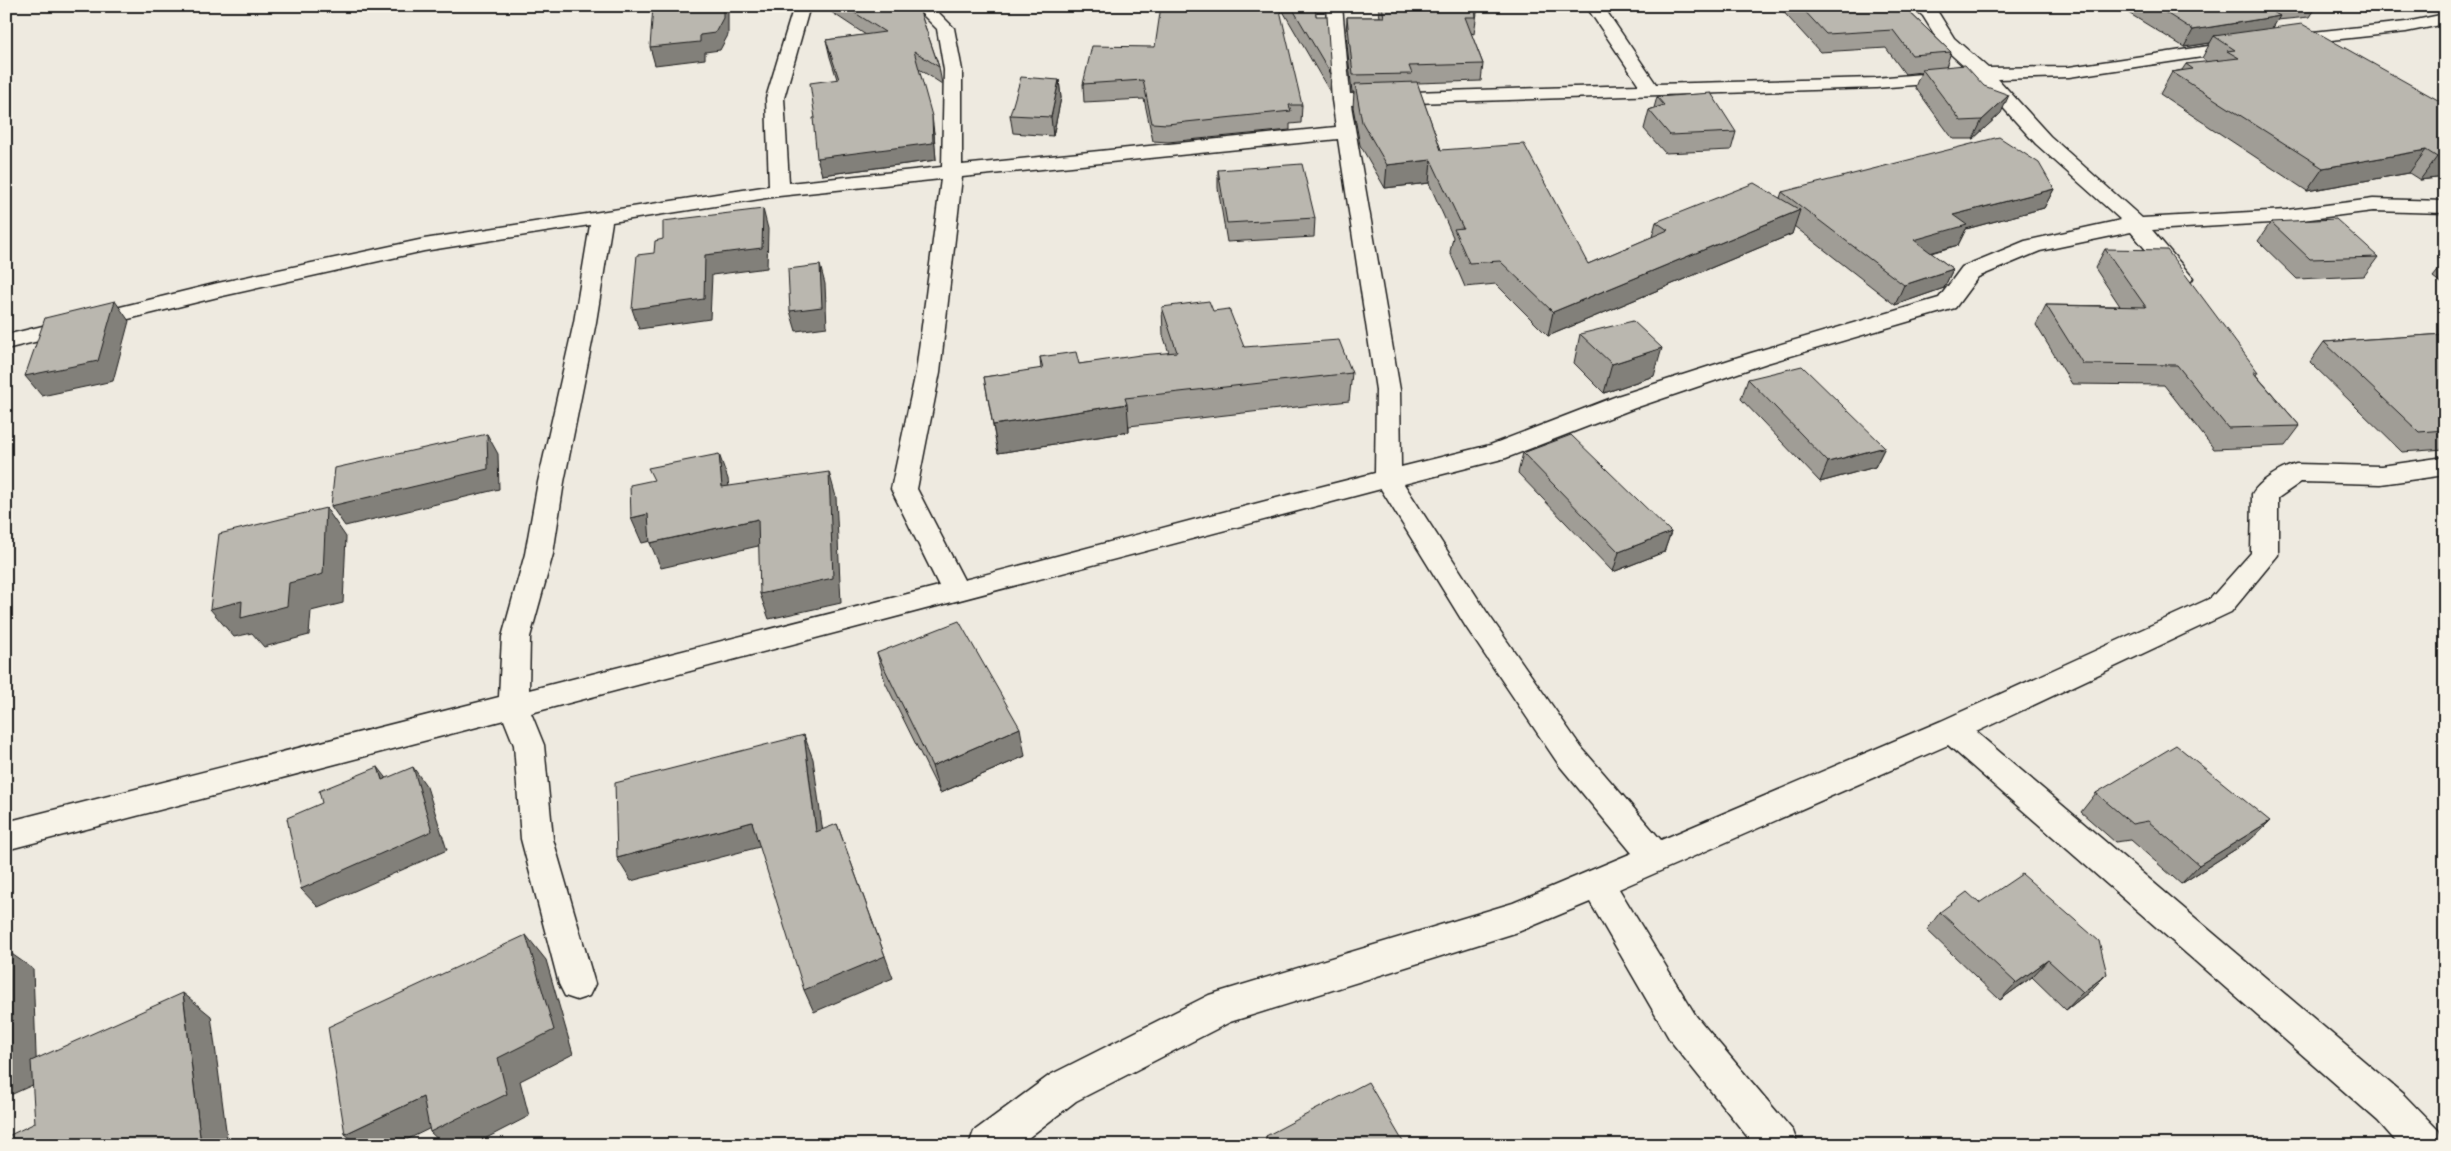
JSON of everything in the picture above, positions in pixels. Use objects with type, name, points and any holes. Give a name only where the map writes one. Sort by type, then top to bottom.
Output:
[{"type":"street","points":[[780,190],[775,98],[802,6]]},
{"type":"street","points":[[922,6],[945,28],[953,70],[952,174],[928,372],[904,489],[956,592]]},
{"type":"street","points":[[1334,6],[1341,100],[1388,390],[1388,480],[1476,619],[1570,756],[1656,858]]},
{"type":"street","points":[[1594,6],[1651,90]]},
{"type":"street","points":[[1920,6],[1930,13],[1947,41],[1983,74],[2043,140],[2126,213],[2134,225],[2195,293]]},
{"type":"street","points":[[2419,6],[2443,21]]},
{"type":"street","points":[[1341,100],[1876,83],[1983,74],[2069,72],[2265,42],[2406,27],[2443,21]]},
{"type":"street","points":[[6,342],[218,290],[424,245],[780,190],[952,174],[1346,132]]},
{"type":"street","points":[[6,836],[1116,551],[1258,511],[1497,452],[1634,399],[1759,358],[1947,303],[1970,272],[2033,246],[2120,226],[2287,216],[2373,205],[2445,207]]},
{"type":"street","points":[[577,984],[537,839],[529,745],[514,707],[516,638],[540,554],[551,482],[585,322],[602,218]]},
{"type":"street","points":[[988,1145],[1063,1088],[1222,1007],[1518,917],[1952,730],[2221,605],[2264,555],[2265,494],[2296,473],[2381,475],[2445,466]]},
{"type":"street","points":[[1952,730],[2391,1108],[2425,1145]]},
{"type":"street","points":[[1597,883],[1683,1028],[1779,1145]]},
{"type":"building","points":[[653,6],[723,6],[723,18],[715,33],[700,35],[700,42],[650,47]]},
{"type":"building","points":[[844,6],[918,6],[939,67],[914,51],[932,116],[933,143],[817,158],[813,118],[815,118],[810,83],[839,79],[826,40],[885,32]]},
{"type":"building","points":[[1161,6],[1279,6],[1302,105],[1289,105],[1291,111],[1167,124],[1152,123],[1143,80],[1083,84],[1092,46],[1155,47]]},
{"type":"building","points":[[1291,6],[1315,6],[1316,16],[1327,16],[1331,74]]},
{"type":"building","points":[[1382,6],[1475,6],[1476,17],[1465,17],[1483,64],[1409,66],[1412,74],[1353,75],[1347,17],[1384,17]]},
{"type":"building","points":[[1800,6],[1903,6],[1951,52],[1912,55],[1893,30],[1826,34]]},
{"type":"building","points":[[2155,6],[2262,6],[2280,16],[2193,30]]},
{"type":"building","points":[[2302,24],[2445,104],[2445,156],[2437,157],[2426,150],[2323,168],[2172,72],[2193,69],[2186,64],[2239,58],[2227,51],[2235,50],[2214,36]]},
{"type":"building","points":[[1965,65],[1984,86],[2009,95],[1982,120],[1961,121],[1922,69]]},
{"type":"building","points":[[1021,77],[1059,80],[1051,117],[1010,115]]},
{"type":"building","points":[[1417,82],[1441,150],[1524,144],[1588,264],[1668,230],[1656,222],[1754,183],[1800,210],[1553,312],[1500,261],[1469,263],[1454,229],[1463,228],[1431,160],[1387,165],[1362,122],[1355,84]]},
{"type":"building","points":[[1711,93],[1736,132],[1670,135],[1649,110],[1664,105],[1657,97]]},
{"type":"building","points":[[1999,137],[2039,163],[2054,189],[1953,215],[1967,225],[1914,240],[1953,269],[1904,285],[1782,192]]},
{"type":"building","points":[[1302,164],[1315,218],[1227,223],[1218,170]]},
{"type":"building","points":[[763,209],[762,248],[705,255],[704,299],[632,309],[637,255],[654,253],[655,241],[663,239],[663,221]]},
{"type":"building","points":[[2336,219],[2378,257],[2310,259],[2271,222]]},
{"type":"building","points":[[2105,249],[2167,250],[2258,372],[2253,372],[2300,426],[2228,428],[2177,365],[2083,364],[2046,305],[2146,307]]},
{"type":"building","points":[[820,265],[822,307],[790,311],[788,269]]},
{"type":"building","points":[[115,301],[98,361],[25,376],[45,318]]},
{"type":"building","points":[[1209,301],[1213,311],[1229,309],[1244,347],[1339,340],[1352,373],[1125,398],[1127,404],[993,425],[984,377],[1043,368],[1040,357],[1076,352],[1079,364],[1140,355],[1177,352],[1162,307]]},
{"type":"building","points":[[1633,321],[1662,348],[1612,364],[1580,334]]},
{"type":"building","points":[[2445,334],[2445,430],[2419,432],[2324,342]]},
{"type":"building","points":[[1802,366],[1885,447],[1828,462],[1748,379]]},
{"type":"building","points":[[487,434],[488,469],[331,506],[335,468]]},
{"type":"building","points":[[1571,435],[1671,532],[1619,552],[1523,453]]},
{"type":"building","points":[[719,454],[722,487],[829,472],[833,578],[760,594],[758,519],[650,543],[648,514],[631,518],[630,485],[654,480],[648,468]]},
{"type":"building","points":[[326,508],[323,574],[289,583],[287,606],[241,618],[242,601],[210,609],[219,534]]},
{"type":"building","points":[[959,621],[1020,728],[932,766],[877,653]]},
{"type":"building","points":[[804,735],[816,832],[837,824],[885,956],[804,990],[752,822],[617,858],[615,783]]},
{"type":"building","points":[[2176,745],[2270,821],[2199,865],[2148,821],[2132,824],[2096,793]]},
{"type":"building","points":[[378,767],[382,780],[413,767],[432,831],[301,889],[287,818],[322,803],[319,791]]},
{"type":"building","points":[[2022,874],[2099,941],[2107,974],[2083,992],[2048,960],[2016,983],[1940,912],[1967,892],[1979,903]]},
{"type":"building","points":[[526,935],[554,1030],[498,1058],[507,1094],[430,1132],[423,1097],[345,1134],[328,1027]]},
{"type":"building","points":[[9,952],[12,1067],[6,1069],[6,953]]},
{"type":"building","points":[[183,993],[201,1145],[6,1145],[6,1137],[35,1123],[31,1061]]},
{"type":"building","points":[[1368,1082],[1405,1145],[1270,1145],[1266,1136]]}]
